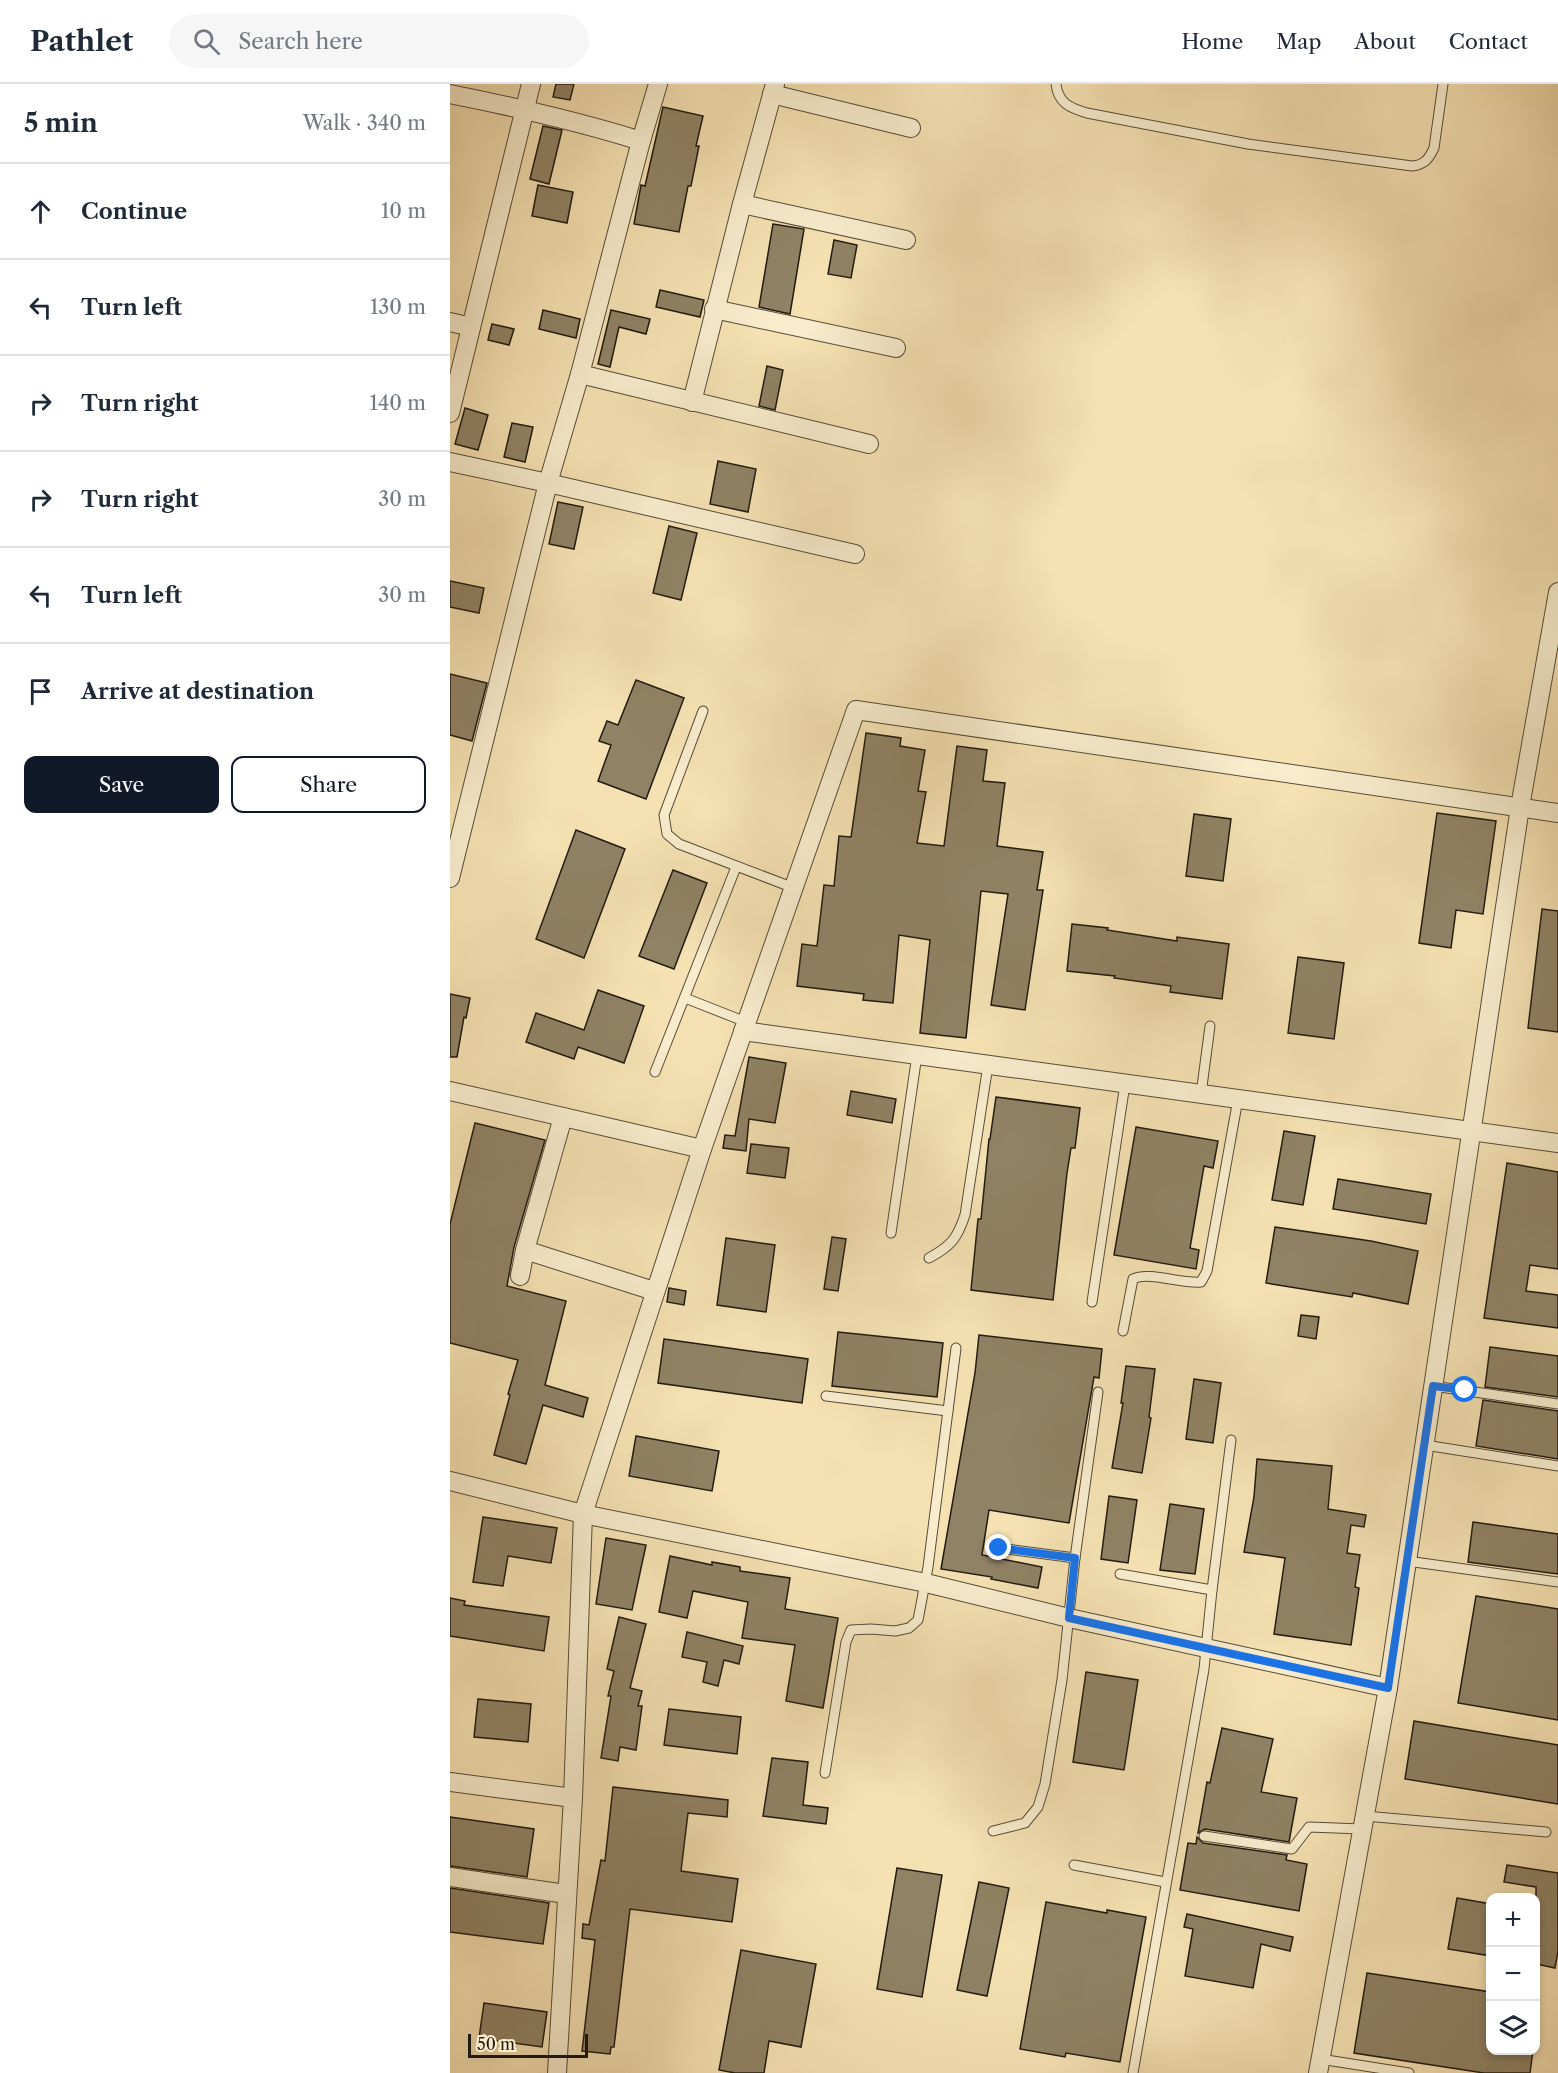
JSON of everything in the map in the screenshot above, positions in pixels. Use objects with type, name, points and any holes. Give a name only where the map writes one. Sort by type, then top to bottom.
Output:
[{"type":"street","points":[[450,413],[531,84]]},
{"type":"street","points":[[450,878],[458,810],[580,374],[658,84]]},
{"type":"street","points":[[692,402],[714,309],[773,89],[911,128]]},
{"type":"street","points":[[450,94],[525,109],[641,141]]},
{"type":"street","points":[[742,204],[906,240]]},
{"type":"street","points":[[714,309],[896,348]]},
{"type":"street","points":[[450,322],[471,327]]},
{"type":"street","points":[[580,374],[869,444]]},
{"type":"street","points":[[450,462],[855,554]]},
{"type":"street","points":[[1319,2066],[1388,1688],[1520,807],[1558,592]]},
{"type":"street","points":[[557,2073],[573,1798],[583,1514],[702,1149],[856,710],[1558,813]]},
{"type":"street","points":[[745,1027],[917,1055],[1558,1143]]},
{"type":"street","points":[[450,1091],[702,1149]]},
{"type":"street","points":[[520,1276],[525,1250],[563,1117]]},
{"type":"street","points":[[525,1250],[654,1291]]},
{"type":"street","points":[[450,1481],[583,1514],[926,1583],[1069,1618],[1206,1646],[1388,1688]]},
{"type":"street","points":[[450,1782],[573,1798]]},
{"type":"street","points":[[450,1877],[566,1894]]},
{"type":"lane","points":[[1056,84],[1057,94],[1061,101],[1087,113],[1248,144],[1412,166],[1421,165],[1431,156],[1443,84]]},
{"type":"lane","points":[[703,711],[664,815],[667,834],[679,844],[794,888]]},
{"type":"lane","points":[[655,1072],[736,867]]},
{"type":"lane","points":[[685,998],[745,1027]]},
{"type":"lane","points":[[1201,1094],[1210,1026]]},
{"type":"lane","points":[[891,1233],[917,1055]]},
{"type":"lane","points":[[929,1258],[945,1250],[958,1235],[965,1215],[988,1065]]},
{"type":"lane","points":[[1092,1302],[1125,1084]]},
{"type":"lane","points":[[1123,1331],[1133,1279],[1140,1275],[1188,1284],[1201,1282],[1207,1271],[1238,1099]]},
{"type":"lane","points":[[825,1773],[846,1642],[851,1630],[895,1631],[909,1628],[918,1620],[926,1583],[956,1348]]},
{"type":"lane","points":[[1433,1386],[1558,1404]]},
{"type":"lane","points":[[993,1831],[1025,1823],[1038,1807],[1045,1784],[1062,1680],[1075,1558],[1098,1392]]},
{"type":"lane","points":[[826,1396],[948,1411]]},
{"type":"lane","points":[[1133,2073],[1204,1670],[1231,1440]]},
{"type":"lane","points":[[1425,1445],[1558,1466]]},
{"type":"lane","points":[[999,1548],[1075,1558]]},
{"type":"lane","points":[[1407,1562],[1558,1582]]},
{"type":"lane","points":[[1120,1574],[1212,1590]]},
{"type":"lane","points":[[1204,1836],[1292,1849],[1309,1827],[1364,1823],[1546,1832]]},
{"type":"lane","points":[[1074,1865],[1165,1882]]},
{"type":"lane","points":[[1319,2066],[1409,2073]]},
{"type":"building","points":[[556,84],[574,84],[570,100],[553,97]]},
{"type":"building","points":[[663,107],[703,116],[696,146],[699,146],[691,186],[688,186],[679,232],[634,224],[641,185],[645,186]]},
{"type":"building","points":[[543,126],[562,130],[549,184],[530,179]]},
{"type":"building","points":[[538,185],[573,192],[567,223],[532,216]]},
{"type":"building","points":[[773,224],[804,229],[790,314],[759,307]]},
{"type":"building","points":[[834,240],[857,245],[851,278],[828,274]]},
{"type":"building","points":[[660,290],[704,300],[700,317],[656,307]]},
{"type":"building","points":[[543,310],[580,319],[576,338],[539,329]]},
{"type":"building","points":[[611,310],[650,319],[646,334],[619,327],[610,367],[598,364]]},
{"type":"building","points":[[492,324],[514,329],[509,345],[488,340]]},
{"type":"building","points":[[767,366],[783,370],[775,410],[759,406]]},
{"type":"building","points":[[465,408],[488,415],[478,450],[455,444]]},
{"type":"building","points":[[512,423],[533,427],[525,462],[504,457]]},
{"type":"building","points":[[718,461],[756,469],[748,512],[710,504]]},
{"type":"building","points":[[558,502],[583,507],[574,549],[549,544]]},
{"type":"building","points":[[669,526],[697,533],[681,600],[653,593]]},
{"type":"building","points":[[450,581],[484,588],[479,613],[450,607]]},
{"type":"building","points":[[450,674],[487,683],[472,741],[450,735]]},
{"type":"building","points":[[636,680],[684,698],[646,799],[598,781],[611,745],[599,741],[607,721],[618,725]]},
{"type":"building","points":[[866,733],[901,738],[900,746],[925,750],[918,791],[926,792],[917,843],[944,846],[957,746],[987,750],[983,781],[1005,783],[997,846],[1043,852],[1037,890],[1043,890],[1025,1010],[991,1005],[1008,894],[981,891],[966,1038],[920,1033],[930,940],[899,935],[893,1003],[863,1000],[864,994],[797,986],[802,944],[817,946],[824,885],[834,886],[839,836],[851,837]]},
{"type":"building","points":[[1437,813],[1496,821],[1483,914],[1456,910],[1451,948],[1419,943]]},
{"type":"building","points":[[1194,814],[1231,819],[1223,881],[1186,876]]},
{"type":"building","points":[[576,830],[625,849],[584,958],[536,939]]},
{"type":"building","points":[[673,870],[707,883],[674,969],[639,956]]},
{"type":"building","points":[[1542,909],[1558,911],[1558,1032],[1528,1028]]},
{"type":"building","points":[[1072,924],[1108,928],[1107,930],[1177,941],[1177,937],[1229,944],[1222,999],[1170,992],[1171,986],[1114,978],[1115,976],[1067,971]]},
{"type":"building","points":[[1298,957],[1344,963],[1334,1039],[1288,1033]]},
{"type":"building","points":[[598,990],[644,1006],[624,1063],[578,1047],[574,1059],[526,1042],[536,1013],[584,1030]]},
{"type":"building","points":[[450,994],[470,998],[457,1057],[450,1057]]},
{"type":"building","points":[[749,1057],[786,1063],[775,1123],[749,1119],[746,1151],[723,1148],[725,1135],[735,1136]]},
{"type":"building","points":[[851,1091],[896,1099],[892,1123],[847,1115]]},
{"type":"building","points":[[996,1097],[1080,1108],[1075,1148],[1071,1148],[1067,1173],[1053,1300],[971,1290],[978,1219],[981,1219],[989,1139]]},
{"type":"building","points":[[475,1123],[545,1140],[514,1247],[507,1286],[566,1301],[545,1385],[588,1398],[583,1417],[543,1405],[526,1464],[494,1455],[518,1360],[450,1343],[450,1224]]},
{"type":"building","points":[[1136,1127],[1218,1141],[1213,1168],[1204,1166],[1190,1248],[1199,1250],[1196,1269],[1114,1255]]},
{"type":"building","points":[[1284,1131],[1315,1136],[1303,1205],[1272,1200]]},
{"type":"building","points":[[751,1144],[789,1148],[785,1178],[747,1173]]},
{"type":"building","points":[[1507,1163],[1558,1172],[1558,1269],[1530,1265],[1526,1291],[1558,1295],[1558,1328],[1484,1318]]},
{"type":"building","points":[[1338,1179],[1431,1194],[1426,1224],[1333,1209]]},
{"type":"building","points":[[1275,1227],[1371,1241],[1418,1251],[1408,1304],[1353,1293],[1352,1297],[1266,1283]]},
{"type":"building","points":[[832,1237],[846,1239],[838,1291],[824,1289]]},
{"type":"building","points":[[726,1238],[775,1245],[766,1312],[717,1305]]},
{"type":"building","points":[[669,1288],[686,1291],[684,1305],[667,1302]]},
{"type":"building","points":[[1301,1315],[1319,1317],[1316,1339],[1298,1336]]},
{"type":"building","points":[[838,1332],[943,1343],[937,1397],[832,1386]]},
{"type":"building","points":[[979,1335],[1102,1349],[1099,1378],[1094,1377],[1069,1523],[989,1510],[982,1555],[1042,1567],[1038,1588],[991,1579],[992,1577],[941,1569],[975,1373]]},
{"type":"building","points":[[664,1339],[808,1359],[802,1403],[658,1383]]},
{"type":"building","points":[[1490,1347],[1558,1356],[1558,1397],[1485,1387]]},
{"type":"building","points":[[1126,1366],[1155,1369],[1149,1417],[1151,1418],[1142,1473],[1112,1468],[1123,1403],[1121,1403]]},
{"type":"building","points":[[1194,1379],[1221,1383],[1213,1443],[1186,1439]]},
{"type":"building","points":[[1483,1400],[1558,1411],[1558,1459],[1476,1446]]},
{"type":"building","points":[[636,1436],[719,1451],[712,1491],[629,1476]]},
{"type":"building","points":[[1257,1459],[1332,1466],[1328,1509],[1366,1515],[1364,1527],[1351,1525],[1347,1553],[1360,1555],[1355,1587],[1359,1588],[1351,1645],[1274,1634],[1285,1558],[1244,1552],[1254,1497]]},
{"type":"building","points":[[1109,1496],[1137,1500],[1128,1563],[1101,1559]]},
{"type":"building","points":[[1170,1504],[1204,1509],[1195,1574],[1160,1570]]},
{"type":"building","points":[[483,1517],[557,1528],[551,1563],[508,1556],[503,1586],[473,1582]]},
{"type":"building","points":[[1473,1522],[1558,1534],[1558,1574],[1468,1562]]},
{"type":"building","points":[[606,1538],[646,1545],[632,1610],[596,1604]]},
{"type":"building","points":[[670,1556],[712,1565],[712,1562],[740,1567],[740,1571],[790,1578],[785,1609],[838,1618],[823,1708],[786,1701],[795,1645],[742,1638],[748,1602],[693,1591],[687,1618],[659,1612]]},
{"type":"building","points":[[1476,1596],[1558,1609],[1558,1720],[1458,1703]]},
{"type":"building","points":[[450,1598],[465,1601],[464,1605],[549,1617],[544,1651],[450,1636]]},
{"type":"building","points":[[619,1617],[646,1624],[630,1688],[642,1691],[638,1706],[642,1706],[636,1750],[620,1747],[618,1761],[601,1758],[611,1696],[608,1696],[614,1671],[607,1669]]},
{"type":"building","points":[[687,1632],[743,1646],[739,1664],[724,1660],[718,1686],[703,1682],[707,1662],[682,1657]]},
{"type":"building","points":[[1086,1672],[1138,1680],[1124,1770],[1073,1762]]},
{"type":"building","points":[[478,1699],[531,1704],[528,1742],[474,1737]]},
{"type":"building","points":[[669,1709],[741,1717],[737,1754],[664,1745]]},
{"type":"building","points":[[1414,1721],[1558,1745],[1558,1804],[1405,1779]]},
{"type":"building","points":[[1222,1728],[1273,1739],[1261,1792],[1297,1798],[1289,1842],[1205,1829],[1198,1833],[1207,1782],[1210,1783]]},
{"type":"building","points":[[772,1758],[808,1762],[803,1805],[828,1808],[826,1824],[763,1816]]},
{"type":"building","points":[[613,1787],[728,1800],[727,1817],[688,1813],[681,1871],[738,1879],[732,1922],[630,1909],[614,2047],[611,2047],[610,2054],[582,2051],[595,1940],[582,1938],[583,1924],[589,1925],[601,1860],[605,1861]]},
{"type":"building","points":[[450,1817],[534,1829],[527,1877],[450,1866]]},
{"type":"building","points":[[1197,1837],[1203,1843],[1287,1855],[1286,1860],[1307,1864],[1299,1911],[1180,1890],[1188,1843],[1196,1844]]},
{"type":"building","points":[[1507,1865],[1558,1873],[1558,1951],[1555,1968],[1540,1965],[1540,1893],[1536,1893],[1536,1887],[1504,1882]]},
{"type":"building","points":[[897,1868],[942,1875],[922,1997],[877,1989]]},
{"type":"building","points":[[979,1882],[1009,1888],[987,1996],[957,1990]]},
{"type":"building","points":[[450,1888],[549,1903],[543,1944],[450,1932]]},
{"type":"building","points":[[1457,1898],[1486,1903],[1486,1955],[1448,1949]]},
{"type":"building","points":[[1046,1902],[1107,1913],[1107,1910],[1146,1917],[1120,2062],[1066,2053],[1065,2057],[1020,2049]]},
{"type":"building","points":[[1187,1914],[1293,1937],[1290,1951],[1261,1944],[1253,1988],[1185,1976],[1193,1929],[1184,1927]]},
{"type":"building","points":[[741,1950],[816,1964],[801,2047],[769,2041],[764,2073],[735,2073],[719,2070]]},
{"type":"building","points":[[1367,1973],[1486,1991],[1486,2055],[1532,2055],[1530,2073],[1484,2073],[1354,2053]]},
{"type":"building","points":[[484,2003],[547,2012],[542,2047],[479,2038]]},
{"type":"route","points":[[999,1548],[1075,1558],[1069,1618],[1206,1646],[1388,1688],[1433,1386],[1465,1390]]}]
